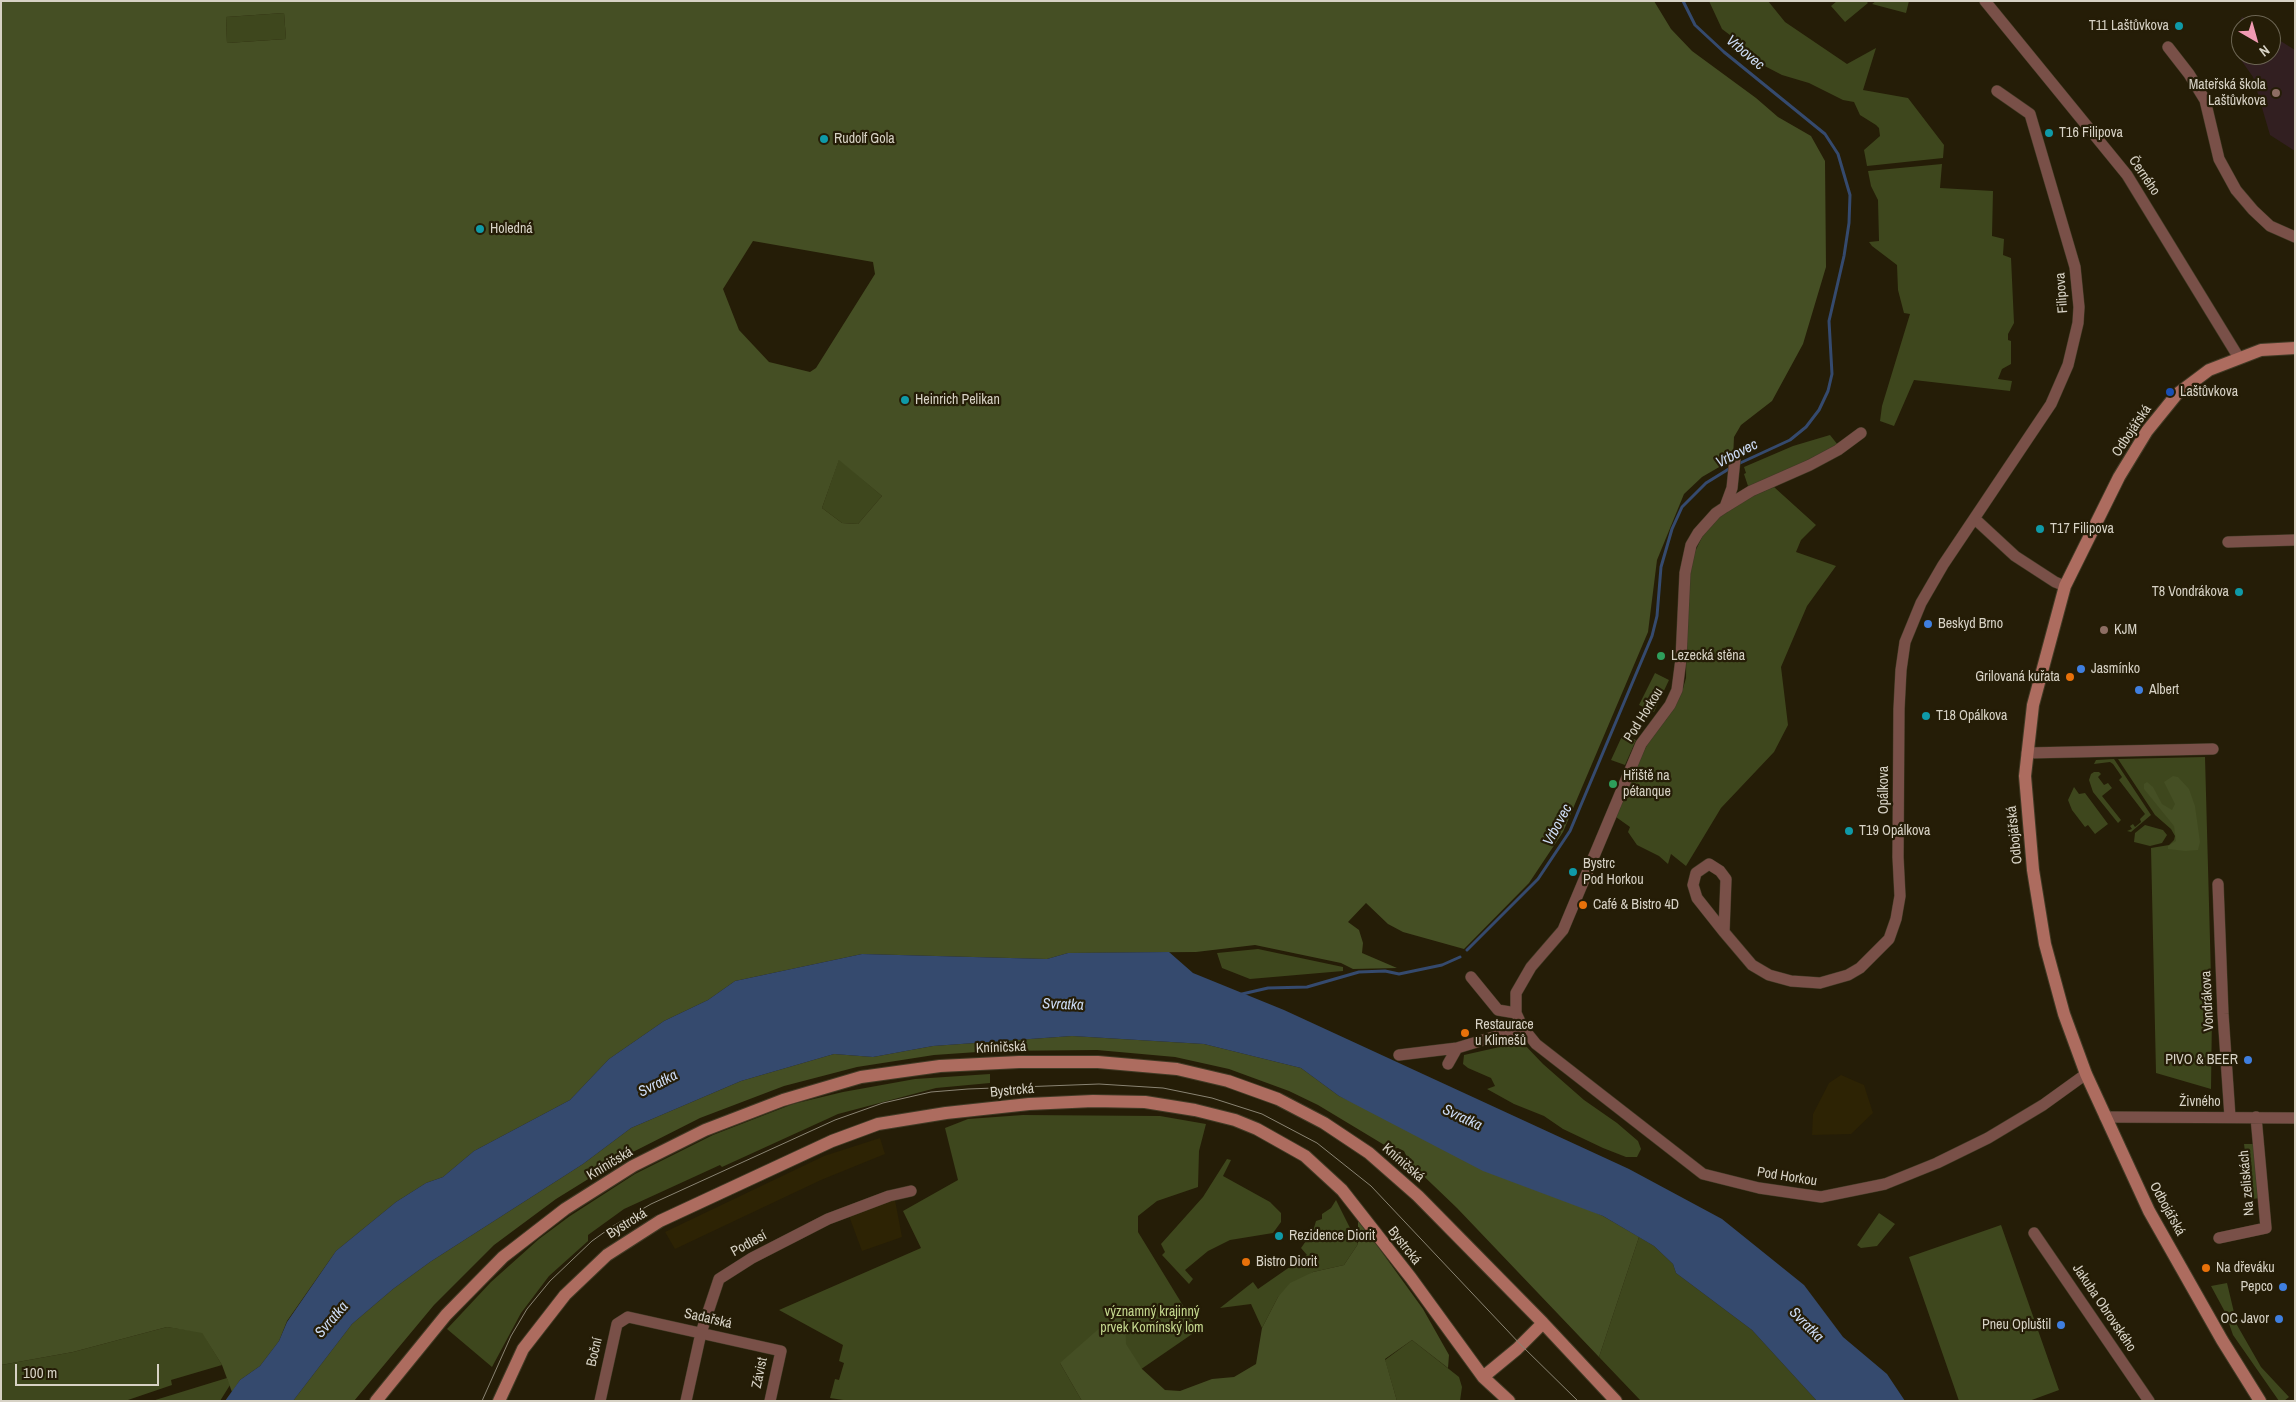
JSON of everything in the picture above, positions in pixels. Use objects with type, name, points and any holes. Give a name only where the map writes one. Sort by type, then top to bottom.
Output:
[{"type":"street","name":"Černého","points":[[1985,1],[2127,175],[2239,358]]},
{"type":"street","points":[[2168,47],[2189,74],[2205,100],[2219,159],[2236,190],[2270,226],[2295,237]]},
{"type":"street","name":"Filipova","points":[[1975,519],[2051,404],[2068,365],[2078,323],[2079,307],[2076,267],[2030,114],[1997,91]]},
{"type":"street","name":"Odbojářská","points":[[2257,1397],[2148,1210],[2086,1074],[2064,1014],[2045,944],[2033,870],[2025,789],[2026,753],[2038,679],[2065,586],[2119,477],[2147,431],[2177,394],[2209,370],[2261,350],[2295,348]]},
{"type":"street","name":"Pod Horkou","points":[[1861,433],[1838,450],[1810,465],[1751,491],[1716,513],[1698,533],[1692,545],[1685,573],[1682,659],[1677,690],[1667,709],[1641,744],[1563,930],[1531,967],[1516,993],[1516,1013],[1523,1028],[1536,1044],[1703,1174],[1759,1188],[1822,1197],[1885,1184],[1937,1163],[1988,1138],[2043,1105],[2086,1074]]},
{"type":"street","points":[[1725,507],[1734,472],[1735,459]]},
{"type":"street","points":[[1975,519],[2015,556],[2055,582],[2065,586]]},
{"type":"street","name":"Opálkova","points":[[1724,932],[1726,878],[1720,871],[1709,864],[1696,873],[1693,885],[1697,898],[1724,932],[1752,965],[1769,975],[1791,981],[1820,983],[1841,977],[1860,968],[1888,939],[1896,919],[1900,896],[1898,857],[1899,725],[1901,670],[1905,642],[1921,603],[1943,566],[1975,519]]},
{"type":"street","points":[[2228,542],[2295,540]]},
{"type":"street","points":[[2026,753],[2213,749]]},
{"type":"street","name":"Vondrákova","points":[[2218,884],[2223,1014],[2230,1116]]},
{"type":"street","points":[[1471,977],[1498,1010],[1516,1013]]},
{"type":"street","points":[[1399,1055],[1458,1048],[1523,1028]]},
{"type":"street","points":[[1448,1064],[1458,1048]]},
{"type":"street","name":"Kníničská","points":[[376,1401],[446,1315],[503,1257],[565,1209],[633,1166],[705,1130],[783,1100],[861,1078],[940,1066],[1019,1062],[1098,1062],[1177,1069],[1228,1081],[1278,1099],[1324,1123],[1369,1154],[1418,1196],[1543,1323],[1616,1401]]},
{"type":"street","name":"Bystrcká","points":[[499,1401],[523,1349],[565,1295],[607,1255],[660,1221],[832,1141],[878,1124],[964,1111],[1029,1104],[1093,1101],[1145,1102],[1195,1110],[1236,1120],[1257,1129],[1305,1156],[1342,1190],[1411,1278],[1483,1378],[1509,1401]]},
{"type":"street","name":"Živného","points":[[2105,1118],[2230,1116],[2295,1118]]},
{"type":"street","name":"Na zeliskách","points":[[2219,1238],[2266,1228],[2256,1117]]},
{"type":"street","name":"Podlesí","points":[[686,1401],[701,1333],[719,1279],[728,1272],[828,1219],[890,1196],[911,1191]]},
{"type":"street","name":"Jakuba Obrovského","points":[[2034,1233],[2149,1401]]},
{"type":"street","name":"Sadařská","points":[[628,1317],[780,1351]]},
{"type":"street","name":"Boční","points":[[600,1401],[617,1324],[628,1317]]},
{"type":"street","points":[[1483,1378],[1517,1349],[1543,1323]]},
{"type":"street","name":"Závist","points":[[770,1401],[780,1351]]},
{"type":"shaded area","name":"Mateřská škola Laštůvkova","points":[[2281,41],[2295,50],[2295,151],[2270,135],[2253,77],[2245,65],[2281,65]]},
{"type":"shaded area","points":[[1841,1075],[1864,1085],[1873,1113],[1851,1134],[1812,1135],[1813,1114],[1829,1083]]},
{"type":"shaded area","points":[[880,1138],[885,1154],[821,1180],[675,1249],[665,1232],[824,1156]]},
{"type":"shaded area","points":[[895,1200],[902,1237],[862,1251],[849,1216]]},
{"type":"green space","points":[[1,1],[1654,1],[1671,29],[1692,51],[1756,98],[1778,117],[1811,136],[1825,161],[1826,267],[1803,344],[1772,401],[1741,425],[1734,437],[1733,459],[1702,477],[1684,494],[1657,560],[1648,632],[1563,832],[1529,883],[1464,949],[1403,932],[1388,924],[1366,903],[1348,922],[1359,930],[1363,943],[1362,953],[1397,968],[1353,969],[1341,963],[1255,945],[1196,952],[1068,953],[1047,959],[862,954],[735,981],[708,1000],[664,1021],[609,1059],[570,1100],[474,1151],[443,1177],[426,1183],[396,1202],[336,1251],[287,1321],[279,1341],[260,1366],[240,1380],[232,1392],[222,1365],[202,1333],[167,1327],[73,1352],[1,1365]],"holes":[[[284,13],[286,39],[227,43],[226,17]],[[753,241],[873,262],[875,274],[816,368],[810,372],[769,362],[739,330],[723,289]],[[839,460],[882,496],[858,524],[842,523],[822,508]]]},
{"type":"green space","points":[[1709,1],[1768,1],[1785,22],[1847,64],[1876,48],[1863,90],[1908,98],[1944,145],[1943,158],[1867,166],[1864,150],[1880,136],[1879,128],[1860,115],[1854,102],[1843,100],[1809,83],[1782,75],[1757,62],[1755,54],[1722,29]]},
{"type":"green space","points":[[1837,1],[1866,1],[1868,3],[1845,22],[1831,6]]},
{"type":"green space","points":[[1876,1],[1909,1],[1906,13],[1872,4]]},
{"type":"green space","points":[[284,13],[286,39],[227,43],[226,17]]},
{"type":"green space","points":[[1942,164],[1940,188],[1993,191],[1992,236],[2004,239],[2003,255],[2011,258],[2014,323],[2008,334],[2008,340],[2011,341],[2011,364],[2002,369],[1998,379],[2012,381],[2010,391],[1914,380],[1894,426],[1880,421],[1882,406],[1910,314],[1904,313],[1898,290],[1897,265],[1869,242],[1879,241],[1878,200],[1871,186],[1868,171]]},
{"type":"green space","points":[[1830,435],[1838,445],[1749,489],[1744,474],[1746,473],[1744,467],[1793,446]]},
{"type":"green space","points":[[839,459],[882,496],[858,524],[842,523],[822,508]]},
{"type":"green space","points":[[1774,487],[1816,525],[1801,540],[1796,552],[1836,566],[1807,606],[1781,667],[1788,725],[1774,752],[1721,808],[1686,866],[1671,854],[1668,864],[1659,856],[1637,845],[1628,832],[1630,827],[1616,817],[1633,773],[1648,743],[1663,719],[1666,720],[1682,692],[1686,678],[1687,600],[1692,558],[1703,535],[1720,516],[1744,500]]},
{"type":"green space","points":[[1655,673],[1669,680],[1654,712],[1639,705]]},
{"type":"green space","points":[[1623,734],[1636,740],[1625,765],[1611,760]]},
{"type":"green space","points":[[2205,757],[2212,1014],[2211,1089],[2156,1073],[2151,848],[2169,845],[2175,836],[2171,829],[2155,815],[2118,759]]},
{"type":"green space","points":[[2114,759],[2151,815],[2131,832],[2127,831],[2132,829],[2130,826],[2133,824],[2135,827],[2141,822],[2140,819],[2145,814],[2119,780],[2122,777],[2113,764],[2110,762],[2094,764],[2096,760]]},
{"type":"green space","points":[[2094,772],[2099,772],[2101,774],[2098,777],[2104,785],[2108,783],[2112,788],[2102,796],[2121,820],[2118,823],[2093,792],[2089,780]]},
{"type":"green space","points":[[2173,776],[2178,777],[2189,789],[2195,806],[2200,842],[2198,850],[2168,849],[2168,846],[2176,841],[2174,826],[2144,789],[2144,784],[2147,782],[2153,787],[2162,804],[2172,810],[2175,804],[2164,782]]},
{"type":"green space","points":[[2074,787],[2079,794],[2085,793],[2108,824],[2095,834],[2088,825],[2085,827],[2072,810],[2068,800]]},
{"type":"green space","points":[[2145,825],[2163,830],[2167,835],[2162,843],[2150,846],[2134,842],[2135,833]]},
{"type":"green space","points":[[1258,949],[1343,967],[1343,971],[1250,979],[1222,968],[1217,953]]},
{"type":"green space","points":[[1072,1036],[1204,1044],[1301,1068],[1339,1096],[1603,1216],[1639,1237],[1599,1357],[1457,1208],[1410,1163],[1404,1151],[1398,1148],[1391,1149],[1318,1105],[1289,1091],[1229,1069],[1175,1057],[1097,1050],[992,1051],[934,1055],[857,1067],[784,1086],[700,1118],[627,1155],[556,1199],[494,1245],[434,1305],[354,1401],[293,1401],[352,1324],[393,1289],[430,1262],[583,1164],[631,1128],[741,1081],[834,1054],[873,1057],[933,1046]]},
{"type":"green space","points":[[1522,1042],[1543,1064],[1584,1100],[1617,1123],[1638,1141],[1641,1149],[1637,1157],[1626,1157],[1603,1148],[1563,1129],[1544,1116],[1514,1104],[1487,1089],[1495,1086],[1491,1078],[1463,1064],[1464,1055]]},
{"type":"green space","points":[[990,1074],[990,1083],[936,1088],[838,1114],[624,1209],[588,1235],[588,1241],[549,1276],[521,1313],[492,1367],[447,1329],[491,1282],[539,1239],[570,1216],[635,1174],[713,1135],[793,1104],[843,1092],[915,1079]]},
{"type":"green space","name":"významný krajinný prvek Komínský lom","points":[[1023,1115],[1160,1116],[1206,1124],[1199,1151],[1198,1187],[1157,1201],[1138,1216],[1138,1232],[1198,1330],[1134,1374],[1060,1363],[1082,1401],[850,1401],[830,1398],[835,1379],[839,1380],[844,1363],[839,1361],[843,1345],[779,1310],[921,1248],[903,1211],[958,1180],[945,1128],[968,1119]]},
{"type":"green space","points":[[2244,1144],[2255,1144],[2261,1198],[2251,1199]]},
{"type":"green space","points":[[1227,1159],[1231,1160],[1223,1176],[1270,1202],[1281,1213],[1281,1222],[1273,1233],[1230,1240],[1208,1251],[1185,1270],[1193,1279],[1189,1284],[1162,1255],[1165,1252],[1161,1244],[1203,1197]]},
{"type":"green space","points":[[1336,1200],[1358,1244],[1344,1265],[1313,1272],[1278,1297],[1262,1328],[1251,1304],[1220,1308],[1253,1282],[1258,1289],[1307,1255],[1301,1248],[1313,1231],[1316,1221],[1322,1219],[1322,1214],[1331,1208]]},
{"type":"green space","points":[[1879,1213],[1895,1224],[1877,1246],[1861,1248],[1857,1245]]},
{"type":"green space","points":[[1358,1219],[1423,1309],[1449,1355],[1448,1368],[1412,1340],[1385,1359],[1397,1401],[1082,1401],[1060,1363],[1120,1310],[1125,1310],[1126,1344],[1142,1369],[1165,1390],[1180,1391],[1212,1379],[1234,1377],[1256,1364],[1262,1328],[1278,1297],[1290,1283],[1313,1272],[1344,1265],[1358,1244]]},
{"type":"green space","points":[[2001,1225],[2059,1390],[2029,1401],[1959,1401],[1909,1257]]},
{"type":"green space","points":[[1639,1237],[1654,1246],[1673,1264],[1676,1273],[1752,1330],[1817,1401],[1641,1401],[1599,1357]]},
{"type":"green space","points":[[2227,1283],[2237,1325],[2261,1367],[2289,1397],[2284,1401],[2279,1401],[2233,1335],[2225,1312],[2211,1286]]},
{"type":"green space","points":[[167,1327],[202,1332],[222,1365],[171,1380],[172,1385],[125,1401],[1,1401],[1,1365],[73,1352]]},
{"type":"green space","points":[[1412,1340],[1459,1377],[1462,1387],[1460,1401],[1397,1401],[1385,1360]]},
{"type":"green space","points":[[227,1378],[230,1385],[220,1401],[152,1401]]},
{"type":"water","name":"Svratka","points":[[1169,952],[1193,973],[1284,1010],[1629,1169],[1722,1219],[1804,1285],[1843,1337],[1887,1374],[1905,1401],[1817,1401],[1752,1330],[1676,1273],[1673,1264],[1654,1246],[1603,1216],[1483,1171],[1339,1096],[1301,1068],[1204,1044],[1072,1036],[933,1046],[873,1057],[834,1054],[741,1081],[631,1128],[583,1164],[430,1262],[393,1289],[352,1324],[293,1401],[225,1401],[240,1380],[260,1366],[279,1341],[287,1322],[336,1251],[396,1202],[426,1183],[443,1177],[474,1151],[570,1100],[609,1059],[664,1021],[708,1000],[735,981],[862,954],[1047,959],[1068,953]]},
{"type":"waterway","name":"Vrbovec","points":[[1683,1],[1695,25],[1724,52],[1825,134],[1838,154],[1850,195],[1849,223],[1844,256],[1829,321],[1832,374],[1828,391],[1819,410],[1806,427],[1790,440],[1738,464]]},
{"type":"waterway","name":"Vrbovec","points":[[1467,950],[1538,879],[1570,831],[1652,636],[1657,616],[1661,567],[1672,529],[1682,507],[1706,483],[1732,467]]},
{"type":"waterway","name":"Vrbovec","points":[[1242,994],[1268,988],[1307,987],[1359,972],[1385,971],[1399,974],[1442,965],[1460,957]]},
{"type":"tram line","points":[[482,1401],[511,1336],[527,1309],[550,1281],[592,1241],[613,1226],[651,1204],[835,1120],[883,1103],[931,1092],[1099,1084],[1163,1088],[1212,1098],[1262,1114],[1317,1143],[1371,1186],[1521,1345],[1578,1401]]},
{"type":"place","name":"T11 Laštůvkova","points":[[2179,26]]},
{"type":"place","name":"Mateřská škola Laštůvkova","points":[[2276,93]]},
{"type":"place","name":"T16 Filipova","points":[[2049,133]]},
{"type":"place","name":"Rudolf Gola","points":[[824,139]]},
{"type":"place","name":"Holedná","points":[[480,229]]},
{"type":"place","name":"Laštůvkova","points":[[2170,392]]},
{"type":"place","name":"Heinrich Pelikan","points":[[905,400]]},
{"type":"place","name":"T17 Filipova","points":[[2040,529]]},
{"type":"place","name":"T8 Vondrákova","points":[[2239,592]]},
{"type":"place","name":"Beskyd Brno","points":[[1928,624]]},
{"type":"place","name":"KJM","points":[[2104,630]]},
{"type":"place","name":"Lezecká stěna","points":[[1661,656]]},
{"type":"place","name":"Jasmínko","points":[[2081,669]]},
{"type":"place","name":"Grilovaná kuřata","points":[[2070,677]]},
{"type":"place","name":"Albert","points":[[2139,690]]},
{"type":"place","name":"T18 Opálkova","points":[[1926,716]]},
{"type":"place","name":"Hřiště na pétanque","points":[[1613,784]]},
{"type":"place","name":"T19 Opálkova","points":[[1849,831]]},
{"type":"place","name":"Bystrc Pod Horkou","points":[[1573,872]]},
{"type":"place","name":"Café & Bistro 4D","points":[[1583,905]]},
{"type":"place","name":"Restaurace u Klimešů","points":[[1465,1033]]},
{"type":"place","name":"PIVO & BEER","points":[[2248,1060]]},
{"type":"place","name":"Rezidence Diorit","points":[[1279,1236]]},
{"type":"place","name":"Bistro Diorit","points":[[1246,1262]]},
{"type":"place","name":"Na dřeváku","points":[[2206,1268]]},
{"type":"place","name":"Pepco","points":[[2283,1287]]},
{"type":"place","name":"OC Javor","points":[[2279,1319]]},
{"type":"place","name":"Pneu Opluštil","points":[[2061,1325]]}]
